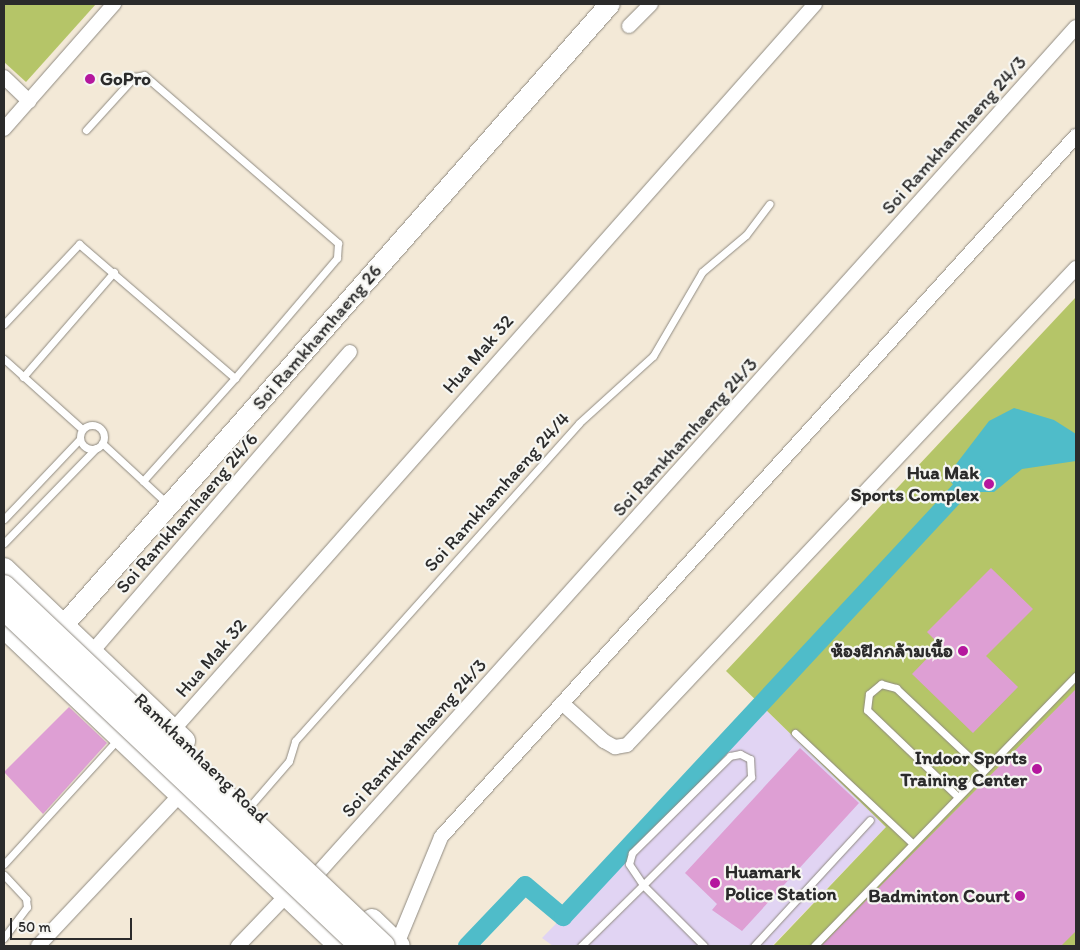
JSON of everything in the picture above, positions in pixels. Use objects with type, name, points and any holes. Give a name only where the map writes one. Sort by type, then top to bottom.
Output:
[{"type":"main road","name":"Ramkhamhaeng Road","points":[[4,570],[320,871],[393,945]]},
{"type":"main road","name":"Ramkhamhaeng Road","points":[[4,586],[393,945]]},
{"type":"main road","name":"Ramkhamhaeng Road","points":[[4,609],[361,946]]},
{"type":"main road","points":[[34,656],[63,626]]},
{"type":"main road","points":[[4,627],[340,946]]},
{"type":"main road","points":[[62,683],[91,653]]},
{"type":"street","points":[[4,129],[114,4]]},
{"type":"street","name":"Soi Ramkhamhaeng 26","points":[[63,626],[171,507],[569,47],[610,4]]},
{"type":"street","points":[[629,26],[651,4]]},
{"type":"street","name":"Hua Mak 32","points":[[173,730],[815,4]]},
{"type":"street","name":"Soi Ramkhamhaeng 24/3","points":[[320,871],[1076,26]]},
{"type":"street","points":[[4,77],[29,101]]},
{"type":"street","points":[[393,945],[440,837],[1076,136]]},
{"type":"street","points":[[562,704],[604,740],[616,747],[627,745],[1076,268]]},
{"type":"street","name":"Soi Ramkhamhaeng 24/6","points":[[91,653],[350,352]]},
{"type":"street","points":[[38,946],[180,795]]},
{"type":"street","points":[[238,946],[286,896]]},
{"type":"lane","points":[[86,130],[134,77],[144,74],[338,243],[337,258],[143,482]]},
{"type":"lane","name":"Soi Ramkhamhaeng 24/4","points":[[251,805],[289,761],[295,741],[580,422],[654,356],[702,272],[746,235],[768,204]]},
{"type":"lane","points":[[4,324],[79,244],[114,272],[235,378]]},
{"type":"lane","points":[[23,377],[114,272]]},
{"type":"lane","points":[[4,360],[82,429],[98,427],[99,445],[4,544]]},
{"type":"lane","points":[[4,519],[80,439],[82,429]]},
{"type":"lane","points":[[80,439],[85,446],[99,445],[171,507]]},
{"type":"lane","points":[[814,946],[982,770],[1076,676]]},
{"type":"lane","points":[[957,796],[867,710],[869,694],[881,684],[896,688],[982,770]]},
{"type":"lane","points":[[795,733],[912,843]]},
{"type":"lane","points":[[4,864],[120,737]]},
{"type":"lane","points":[[581,946],[644,885],[751,777],[750,758],[730,756],[632,853],[630,869],[644,885],[704,946]]},
{"type":"lane","points":[[754,946],[870,820]]},
{"type":"lane","points":[[4,875],[26,899],[27,907],[4,938]]},
{"type":"shaded area","name":"Huamark Police Station","points":[[765,709],[886,827],[772,946],[553,946],[542,938]]},
{"type":"green space","points":[[4,4],[96,4],[26,82],[4,62]]},
{"type":"green space","name":"Hua Mak Sports Complex","points":[[1076,297],[1076,946],[773,946],[886,827],[726,671]]},
{"type":"water","points":[[1014,408],[1054,420],[1076,434],[1076,461],[1022,469],[994,492],[958,492],[947,476],[989,421]]},
{"type":"building","name":"ห้องฝึกกล้ามเนื้อ","points":[[991,568],[1033,609],[986,656],[1018,687],[973,733],[912,674],[940,645],[927,632]]},
{"type":"building","name":"Indoor Sports Training Center","points":[[1076,689],[1076,931],[1061,946],[821,946]]},
{"type":"building","points":[[69,707],[107,743],[43,814],[4,772]]},
{"type":"building","points":[[800,748],[859,803],[742,931],[712,910],[717,904],[685,873]]},
{"type":"waterway","points":[[467,946],[525,885],[563,917],[975,474]]},
{"type":"place","name":"GoPro","points":[[90,79]]},
{"type":"place","name":"Hua Mak Sports Complex","points":[[989,484]]},
{"type":"place","name":"ห้องฝึกกล้ามเนื้อ","points":[[963,651]]},
{"type":"place","name":"Indoor Sports Training Center","points":[[1037,769]]},
{"type":"place","name":"Huamark Police Station","points":[[715,883]]},
{"type":"place","name":"Badminton Court","points":[[1020,896]]}]
